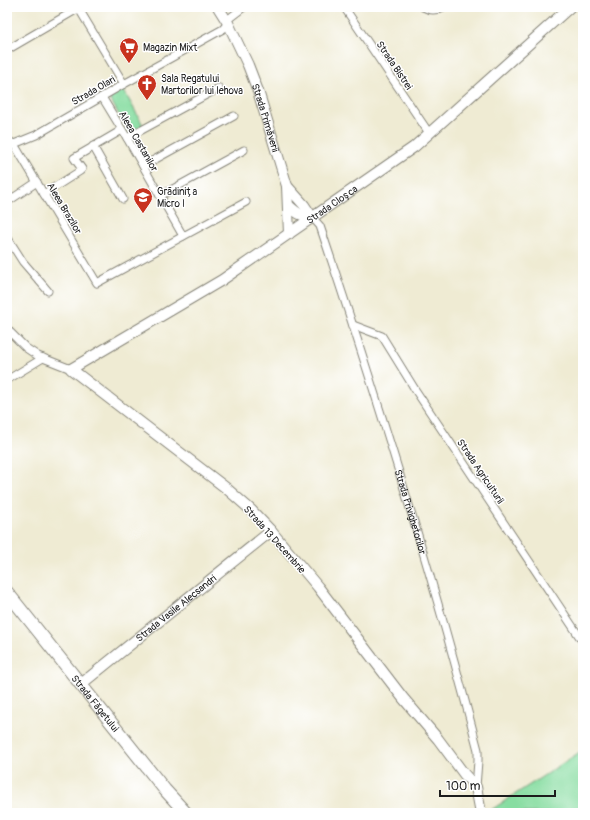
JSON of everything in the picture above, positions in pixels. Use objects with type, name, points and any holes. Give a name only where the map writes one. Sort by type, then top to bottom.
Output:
[{"type":"main road","name":"Strada Făgetului","points":[[7,592],[165,790],[186,813]]},
{"type":"street","name":"Strada Primăverii","points":[[218,7],[227,21],[248,65],[258,91],[287,186],[289,234]]},
{"type":"street","points":[[227,21],[244,7]]},
{"type":"street","name":"Strada Bistrei","points":[[344,7],[429,133]]},
{"type":"street","points":[[423,7],[430,11],[438,10],[443,7]]},
{"type":"street","name":"Strada Cloșca","points":[[71,369],[222,280],[414,147],[570,7]]},
{"type":"street","points":[[7,50],[73,9],[80,9],[124,84]]},
{"type":"street","name":"Strada Olari","points":[[14,144],[36,135],[223,29],[227,21]]},
{"type":"street","points":[[127,138],[219,88]]},
{"type":"street","name":"Aleea Castanilor","points":[[102,97],[183,236]]},
{"type":"street","points":[[142,166],[234,116]]},
{"type":"street","points":[[44,194],[82,169],[74,158],[122,130]]},
{"type":"street","points":[[7,140],[14,144]]},
{"type":"street","name":"Aleea Brazilor","points":[[14,144],[97,283],[183,236]]},
{"type":"street","points":[[93,146],[123,199]]},
{"type":"street","points":[[160,196],[244,150]]},
{"type":"street","points":[[7,202],[37,182]]},
{"type":"street","name":"Strada Primăverii","points":[[287,186],[304,205],[312,217]]},
{"type":"street","points":[[183,236],[246,202]]},
{"type":"street","points":[[288,205],[302,216],[312,217]]},
{"type":"street","name":"Strada Privighetorilor","points":[[312,217],[320,226],[353,324],[405,492],[466,704],[478,750],[476,787],[481,813]]},
{"type":"street","points":[[7,237],[23,262],[48,291]]},
{"type":"street","name":"Strada Agriculturii","points":[[353,324],[382,336],[416,391],[583,642]]},
{"type":"street","name":"Strada 13 Decembrie","points":[[7,329],[26,348],[43,358],[71,369],[226,488],[251,510],[271,531],[318,587],[403,698],[426,724],[464,774],[476,787]]},
{"type":"street","points":[[7,380],[43,358]]},
{"type":"street","name":"Strada Vasile Alecsandri","points":[[80,684],[271,531]]},
{"type":"green space","points":[[123,89],[143,125],[129,133],[109,97]]},
{"type":"green space","points":[[583,750],[583,813],[491,813],[491,810]]},
{"type":"place","name":"Magazin Mixt","points":[[129,64]]},
{"type":"place","name":"Sala Regatului Martorilor lui Iehova","points":[[147,101]]},
{"type":"place","name":"Grădinița Micro I","points":[[143,214]]}]
